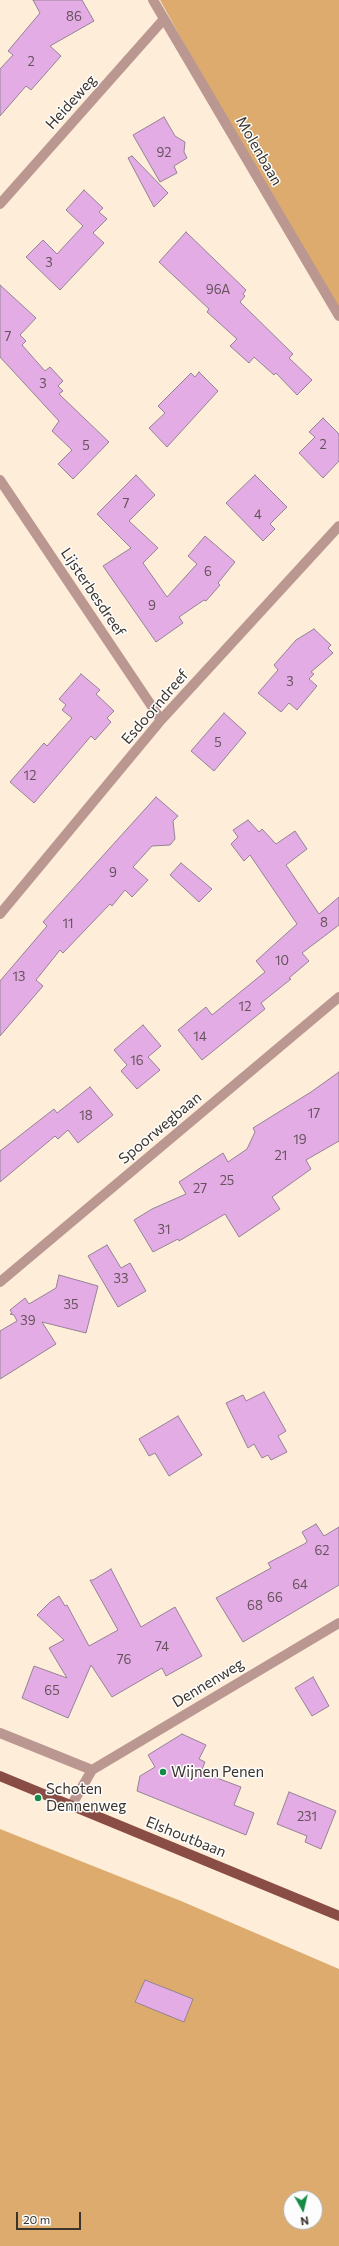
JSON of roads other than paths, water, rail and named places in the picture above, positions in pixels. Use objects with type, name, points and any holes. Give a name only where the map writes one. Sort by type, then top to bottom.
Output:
[{"type":"main road","name":"Elshoutbaan","points":[[0,1776],[339,1916]]},
{"type":"street","name":"Molenbaan","points":[[153,0],[339,316]]},
{"type":"street","name":"Heideweg","points":[[0,204],[164,19]]},
{"type":"street","name":"Lijsterbesdreef","points":[[0,480],[161,720]]},
{"type":"street","name":"Esdoorndreef","points":[[0,914],[161,720],[339,526]]},
{"type":"street","name":"Spoorwegbaan","points":[[0,1282],[339,997]]},
{"type":"street","name":"Dennenweg","points":[[92,1770],[339,1623]]},
{"type":"street","points":[[0,1733],[92,1770],[71,1806]]},
{"type":"place","name":"Wijnen Penen","points":[[163,1772]]},
{"type":"place","name":"Schoten Dennenweg","points":[[38,1798]]}]
